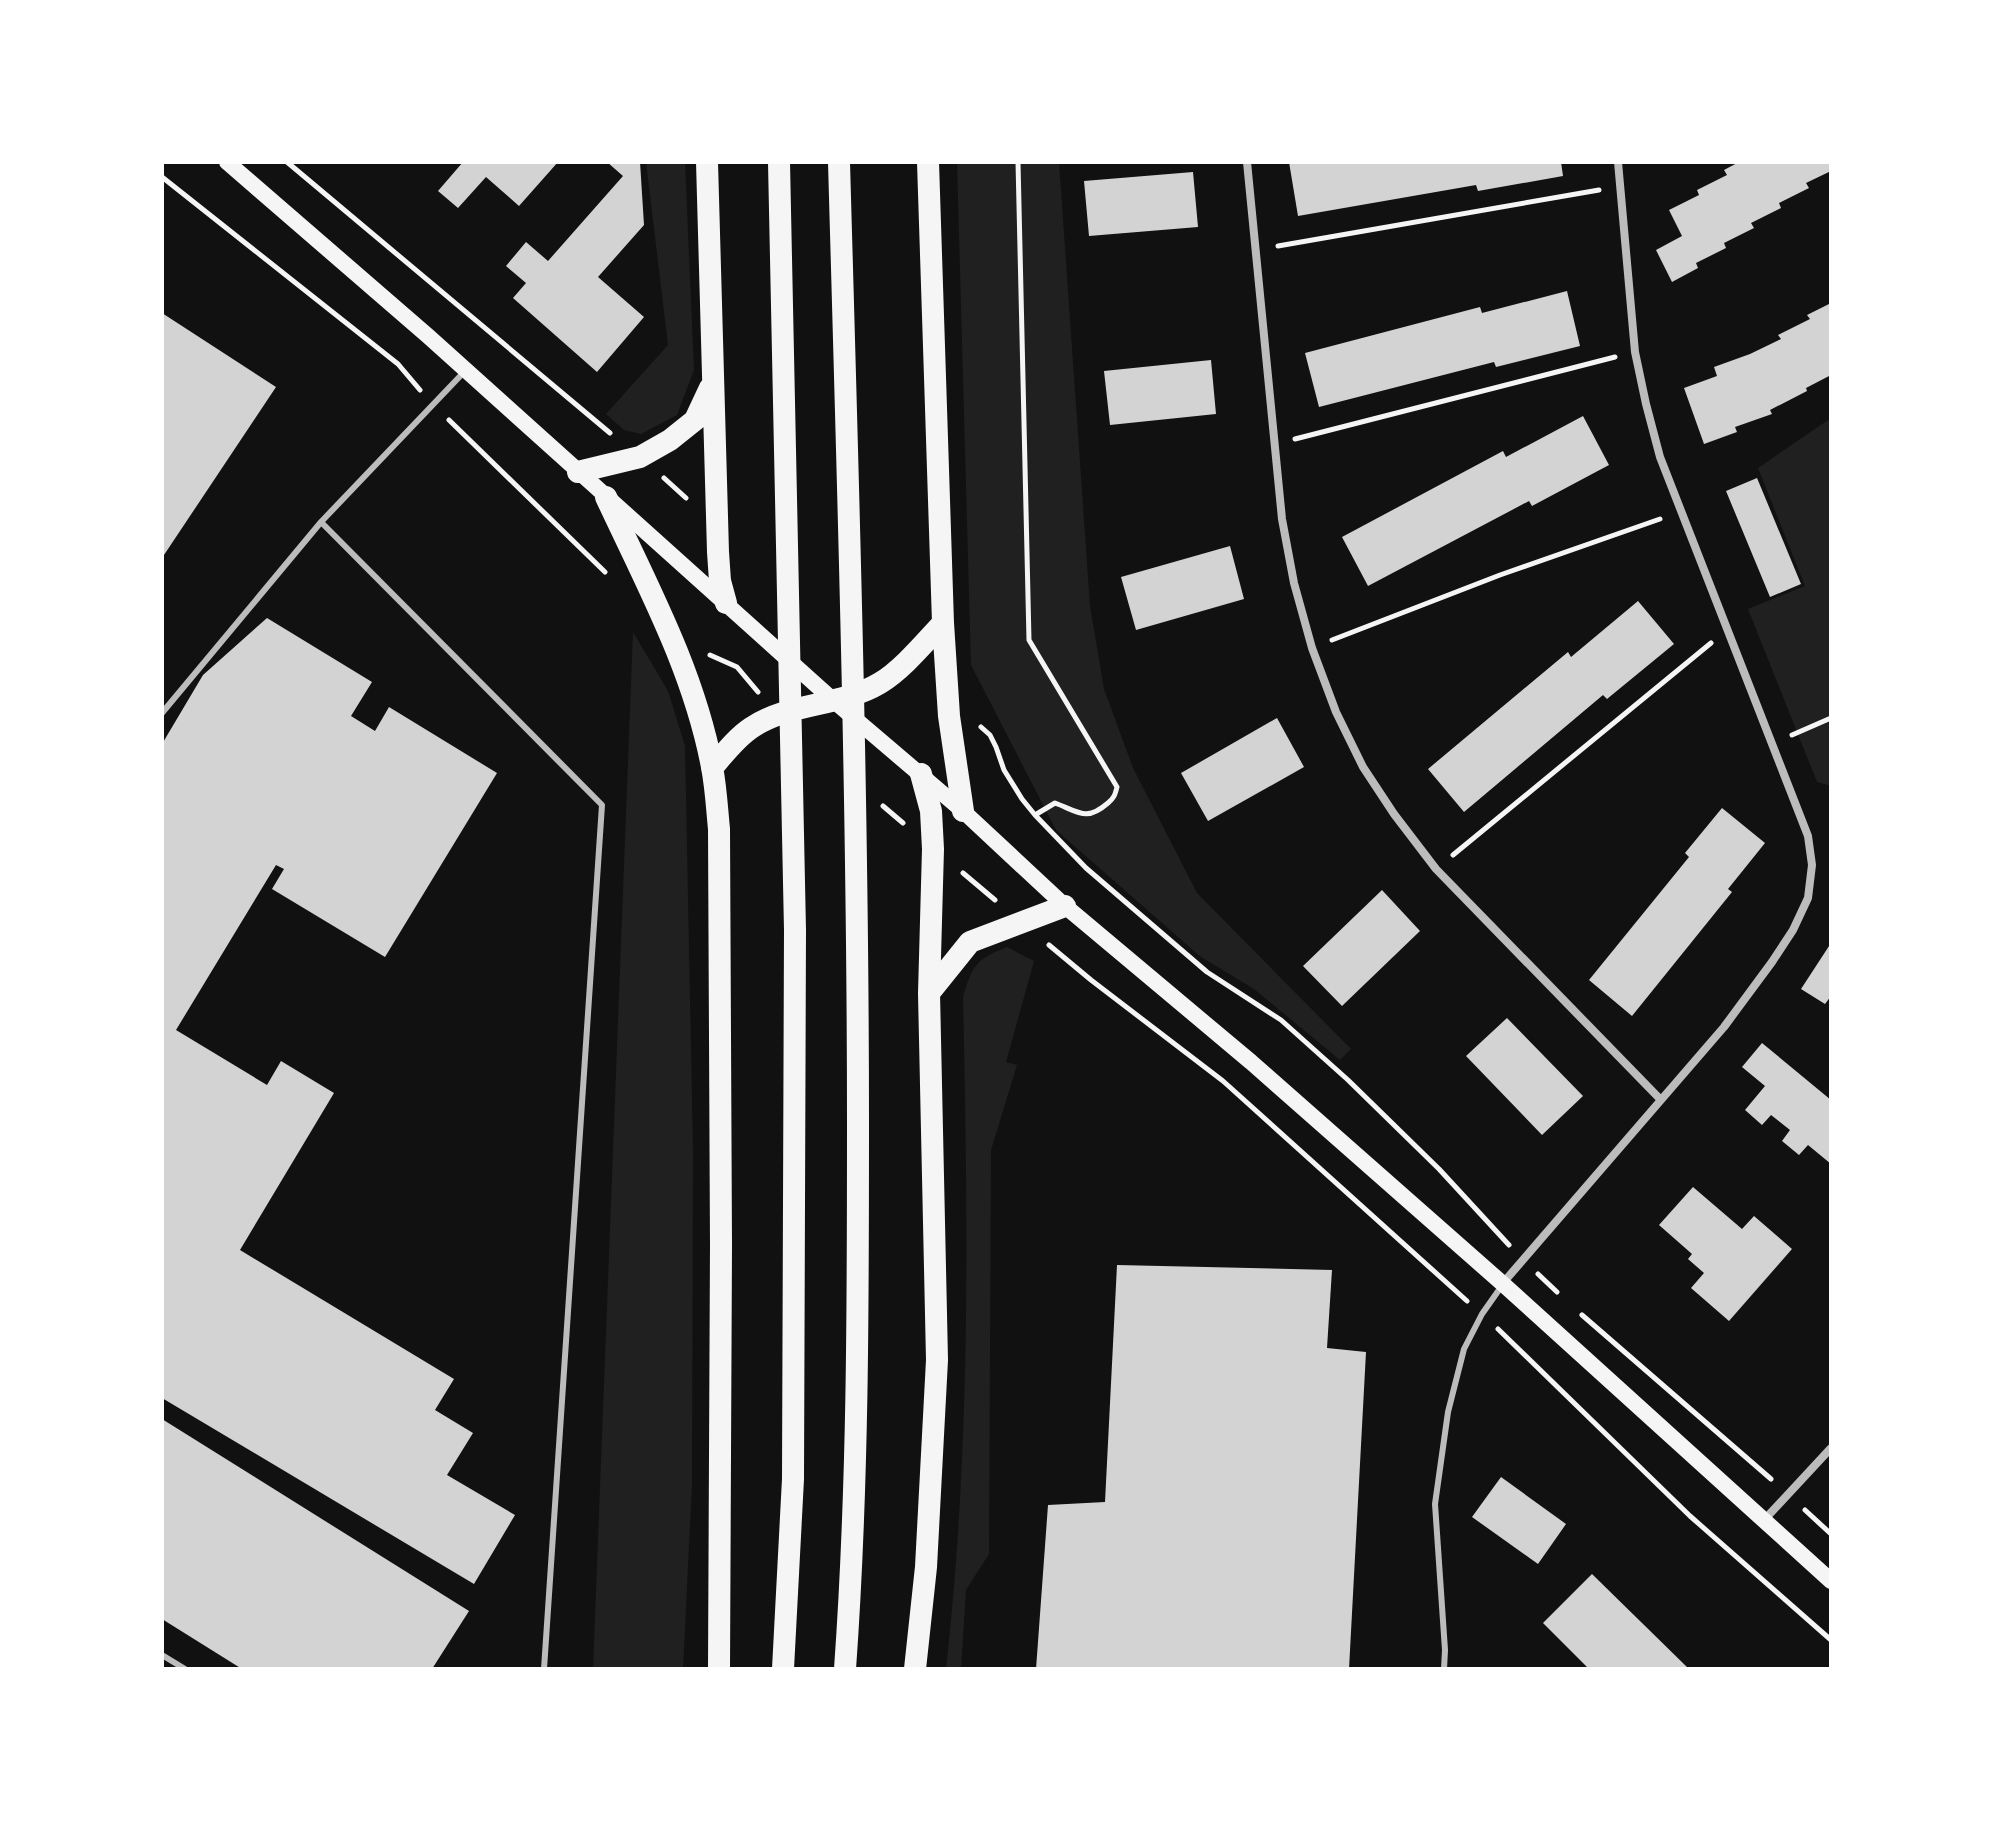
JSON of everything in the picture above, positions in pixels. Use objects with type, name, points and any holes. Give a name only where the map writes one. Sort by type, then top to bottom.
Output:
[{"type":"highway","points":[[707,162],[720,581],[726,603]]},
{"type":"highway","points":[[779,162],[795,930],[793,1479],[783,1669]]},
{"type":"highway","points":[[839,162],[858,986],[856,1457],[845,1669]]},
{"type":"highway","points":[[928,162],[943,623],[949,716],[963,811]]},
{"type":"highway","points":[[578,472],[640,457],[670,440],[695,420],[712,383]]},
{"type":"highway","points":[[606,497],[674,640],[712,768],[719,845],[719,1669]]},
{"type":"highway","points":[[712,768],[751,728],[776,715],[834,701],[882,682],[943,623]]},
{"type":"highway","points":[[915,1669],[926,1567],[937,1360],[929,993],[933,849],[931,811],[921,774]]},
{"type":"highway","points":[[929,993],[970,942],[1065,906]]},
{"type":"main road","points":[[227,162],[428,336],[834,701],[963,811],[1065,906],[1251,1062],[1503,1284],[1831,1581]]},
{"type":"street","points":[[1247,162],[1282,519],[1294,583],[1312,648],[1336,712],[1363,767],[1436,869],[1661,1100]]},
{"type":"street","points":[[1503,1284],[1724,1027],[1772,962],[1793,930],[1808,898],[1812,865],[1808,836],[1657,444],[1635,352],[1618,162]]},
{"type":"street","points":[[1765,1519],[1831,1448]]},
{"type":"lane","points":[[162,713],[321,522],[465,371]]},
{"type":"lane","points":[[321,522],[602,805],[544,1669]]},
{"type":"lane","points":[[1444,1669],[1435,1504],[1448,1412],[1464,1349],[1482,1314],[1503,1284]]},
{"type":"lane","points":[[162,1655],[185,1669]]},
{"type":"path","points":[[287,162],[718,526]]},
{"type":"path","points":[[1018,162],[1029,640],[1117,787],[1115,797],[1096,814],[1086,815],[1055,803],[1035,815]]},
{"type":"path","points":[[1255,250],[1620,187]]},
{"type":"path","points":[[1273,445],[1635,352]]},
{"type":"path","points":[[1312,648],[1500,575],[1681,511]]},
{"type":"path","points":[[1436,869],[1728,630]]},
{"type":"path","points":[[949,716],[978,725],[990,735],[1004,770],[1022,799],[1086,868],[1207,972],[1281,1020],[1348,1080],[1563,1297]]},
{"type":"path","points":[[1772,744],[1831,718]]},
{"type":"path","points":[[1573,1307],[1831,1534]]},
{"type":"shaded area","points":[[646,162],[685,162],[694,370],[677,415],[641,434],[624,430],[606,414],[668,345]]},
{"type":"shaded area","points":[[957,162],[1059,162],[1090,606],[1104,689],[1133,768],[1197,893],[1351,1049],[1340,1060],[1254,989],[1201,957],[1056,830],[971,665]]},
{"type":"shaded area","points":[[1831,418],[1831,786],[1817,782],[1748,609],[1805,586],[1758,468]]},
{"type":"shaded area","points":[[633,632],[668,691],[685,746],[693,1151],[692,1484],[683,1669],[593,1669]]},
{"type":"shaded area","points":[[1007,947],[1034,961],[1006,1062],[1017,1065],[991,1150],[989,1554],[966,1590],[961,1669],[946,1669],[964,1417],[966,1165],[963,997],[977,965]]},
{"type":"building","points":[[463,162],[558,162],[519,206],[486,177],[458,208],[438,191]]},
{"type":"building","points":[[607,162],[640,162],[644,225],[598,277],[644,317],[597,372],[513,298],[526,283],[506,266],[526,242],[548,261],[623,176]]},
{"type":"building","points":[[1289,162],[1561,162],[1563,176],[1478,191],[1476,185],[1298,216]]},
{"type":"building","points":[[1739,162],[1831,162],[1831,171],[1806,183],[1809,188],[1779,203],[1781,208],[1751,223],[1754,228],[1724,243],[1726,248],[1696,263],[1698,268],[1672,282],[1656,250],[1682,236],[1669,210],[1699,195],[1697,190],[1727,175],[1724,170]]},
{"type":"building","points":[[1193,172],[1198,227],[1089,236],[1084,181]]},
{"type":"building","points":[[1567,291],[1580,346],[1496,367],[1494,362],[1319,407],[1305,353],[1480,307],[1482,313]]},
{"type":"building","points":[[1831,303],[1831,375],[1770,410],[1772,414],[1735,427],[1737,432],[1704,444],[1684,388],[1717,376],[1714,367],[1781,339],[1778,335],[1810,319],[1807,315]]},
{"type":"building","points":[[162,313],[276,387],[162,558]]},
{"type":"building","points":[[1211,360],[1216,414],[1110,425],[1104,371]]},
{"type":"building","points":[[1583,416],[1609,465],[1532,506],[1529,501],[1368,586],[1342,537],[1503,451],[1506,457]]},
{"type":"building","points":[[1757,478],[1801,584],[1770,597],[1726,491]]},
{"type":"building","points":[[1230,546],[1244,599],[1136,630],[1121,577]]},
{"type":"building","points":[[1638,601],[1674,644],[1607,699],[1603,695],[1464,812],[1428,769],[1568,652],[1571,657]]},
{"type":"building","points":[[267,618],[372,682],[351,716],[375,731],[389,707],[497,773],[385,957],[272,889],[284,869],[276,865],[176,1030],[267,1085],[281,1061],[334,1093],[240,1250],[454,1379],[435,1410],[473,1433],[447,1475],[515,1515],[474,1584],[162,1398],[162,744],[203,675]]},
{"type":"building","points":[[1277,718],[1304,767],[1208,821],[1181,773]]},
{"type":"building","points":[[1722,808],[1765,843],[1728,889],[1732,892],[1632,1016],[1589,980],[1689,857],[1685,853]]},
{"type":"building","points":[[1382,890],[1420,931],[1342,1006],[1303,966]]},
{"type":"building","points":[[1831,943],[1831,996],[1825,1004],[1801,989]]},
{"type":"building","points":[[1507,1018],[1583,1096],[1542,1135],[1466,1056]]},
{"type":"building","points":[[1762,1043],[1831,1100],[1831,1164],[1808,1145],[1799,1155],[1782,1141],[1790,1130],[1771,1115],[1762,1125],[1745,1110],[1765,1086],[1742,1067]]},
{"type":"building","points":[[1693,1187],[1742,1229],[1754,1216],[1792,1249],[1729,1321],[1691,1288],[1704,1273],[1688,1259],[1692,1254],[1659,1225]]},
{"type":"building","points":[[1117,1265],[1332,1270],[1327,1348],[1366,1352],[1349,1669],[1036,1669],[1048,1505],[1105,1502]]},
{"type":"building","points":[[162,1419],[469,1611],[432,1669],[242,1669],[162,1619]]},
{"type":"building","points":[[1501,1477],[1566,1524],[1538,1564],[1472,1517]]},
{"type":"building","points":[[1592,1574],[1689,1669],[1589,1669],[1543,1623]]}]
